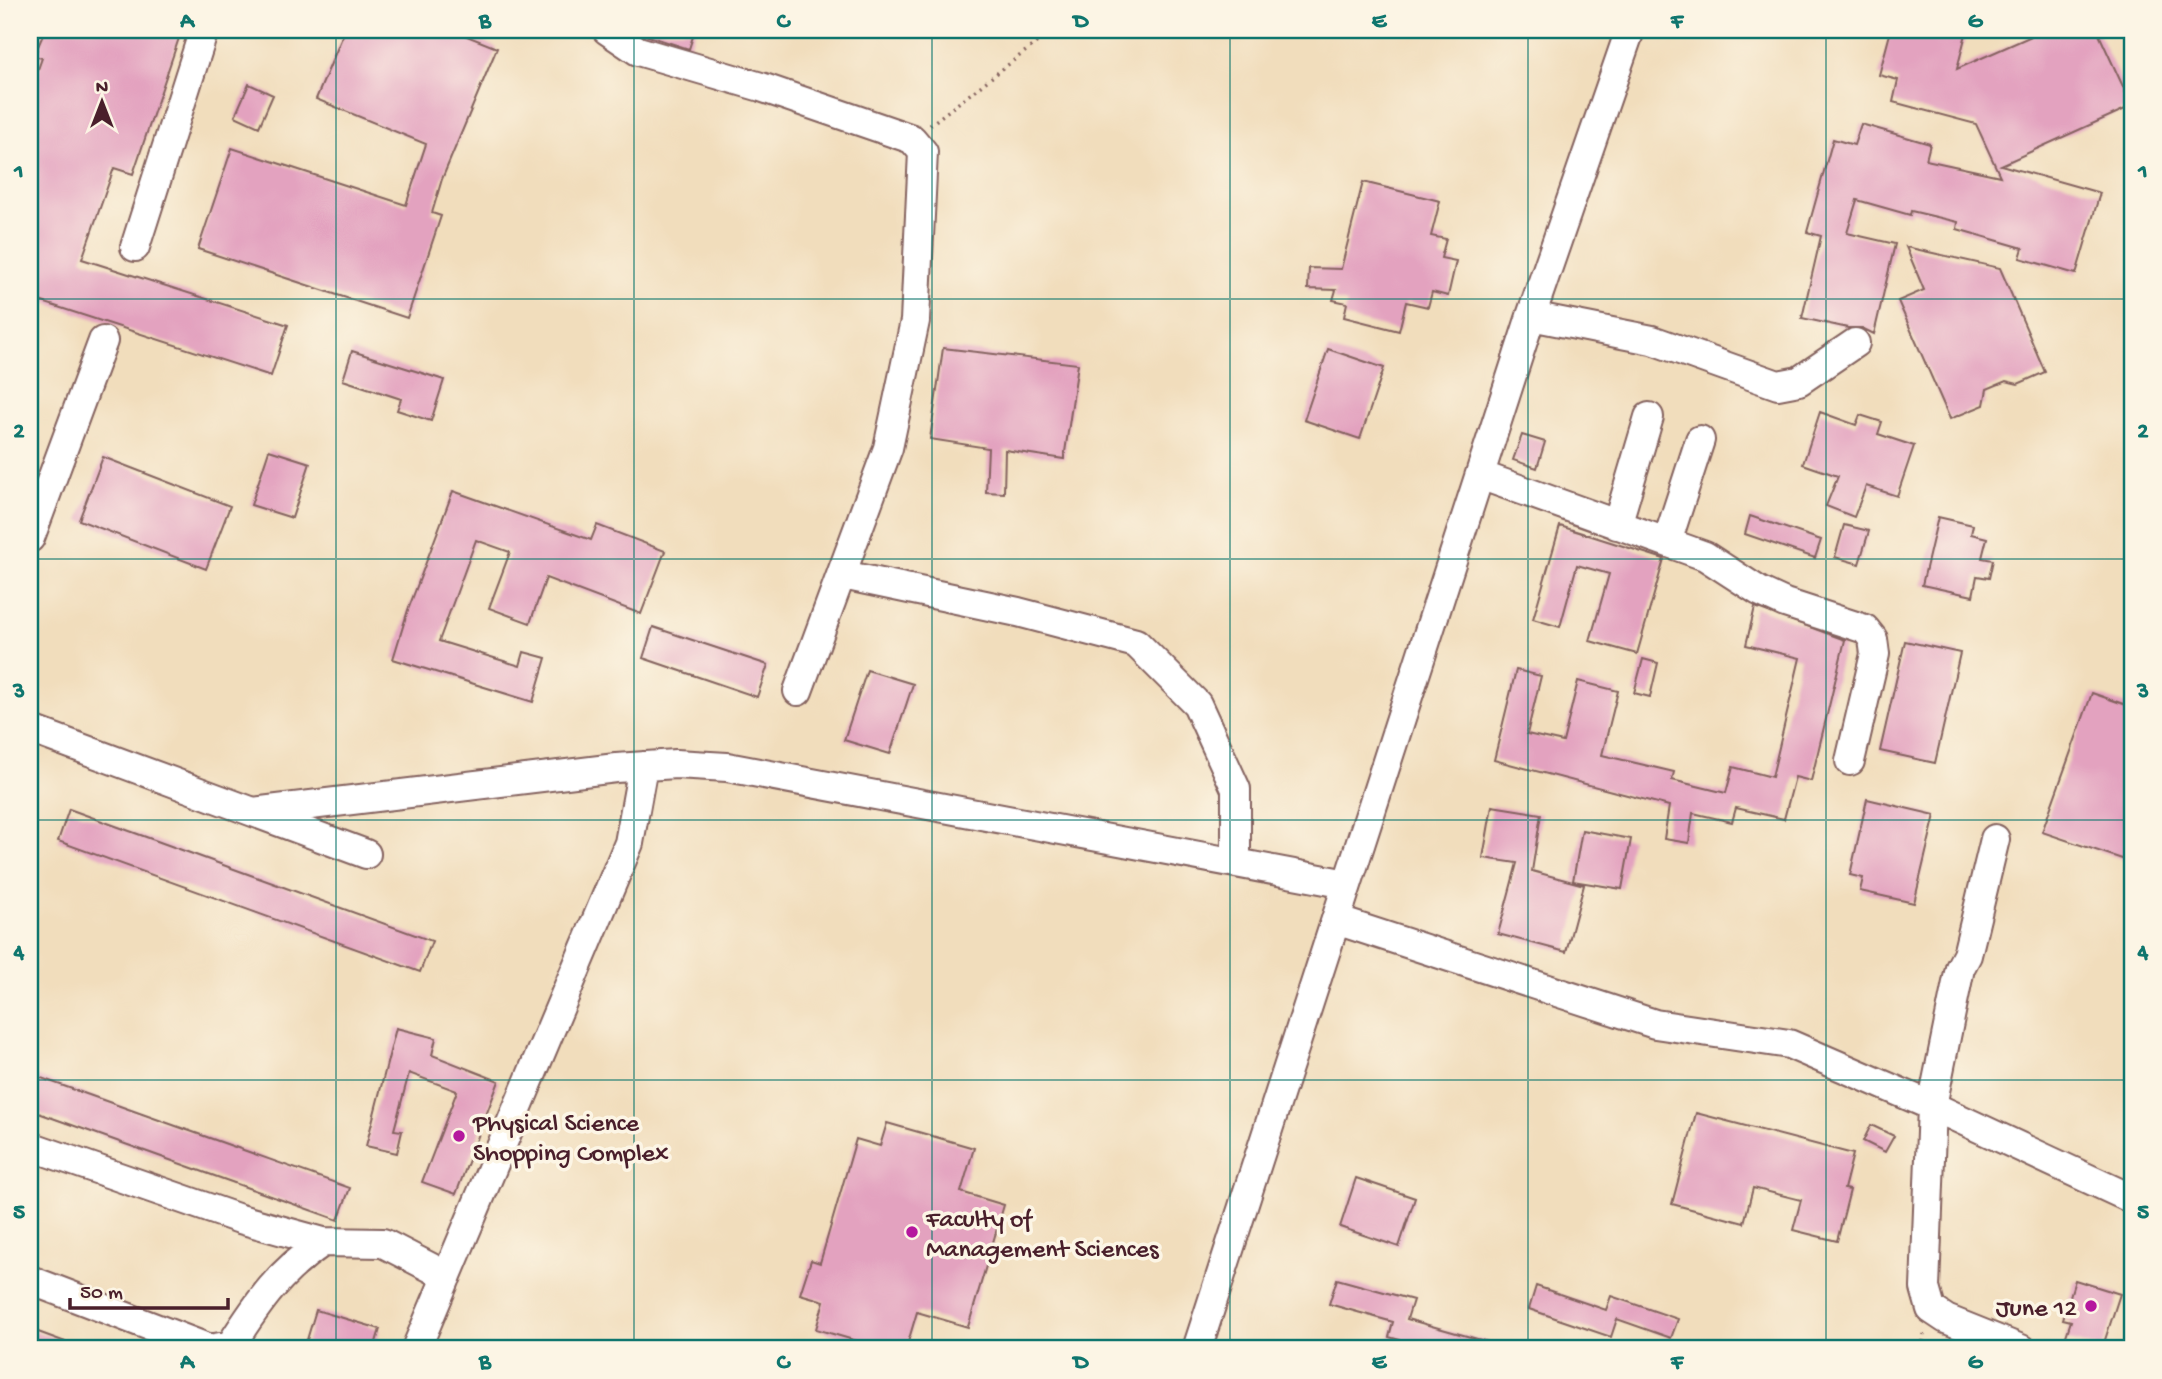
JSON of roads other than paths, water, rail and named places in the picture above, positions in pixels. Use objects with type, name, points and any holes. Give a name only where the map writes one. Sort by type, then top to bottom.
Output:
[{"type":"street","points":[[135,247],[204,30]]},
{"type":"street","points":[[607,30],[638,51],[761,87],[912,139],[923,152],[915,321],[888,448],[844,575],[798,691]]},
{"type":"street","points":[[1197,1349],[1531,316],[1630,30]]},
{"type":"street","points":[[1531,316],[1652,340],[1779,385],[1799,380],[1856,343]]},
{"type":"street","points":[[30,538],[103,341]]},
{"type":"street","points":[[1617,525],[1650,417]]},
{"type":"street","points":[[1667,542],[1700,440]]},
{"type":"street","points":[[1480,475],[1705,556],[1759,591],[1785,603],[1865,629],[1873,639],[1875,654],[1850,761]]},
{"type":"street","points":[[844,575],[1018,612],[1136,643],[1197,704],[1231,777],[1236,789],[1236,863]]},
{"type":"street","points":[[30,729],[366,854]]},
{"type":"street","points":[[253,812],[643,766],[676,764],[727,767],[1347,884]]},
{"type":"street","points":[[416,1349],[629,843],[643,766]]},
{"type":"street","points":[[1995,839],[1967,955],[1960,968],[1932,1106],[1925,1288],[1931,1309],[1946,1319],[2021,1349]]},
{"type":"street","points":[[1336,920],[1655,1024],[1788,1044],[1932,1106],[2132,1199]]},
{"type":"street","points":[[30,1146],[240,1219],[323,1242],[383,1243],[447,1276]]},
{"type":"street","points":[[30,1280],[209,1349],[231,1345],[262,1296],[293,1262],[323,1242]]},
{"type":"place","name":"Physical Science Shopping Complex","points":[[459,1136]]},
{"type":"place","name":"Faculty of Management Sciences","points":[[912,1232]]},
{"type":"place","name":"June 12","points":[[2091,1306]]}]
